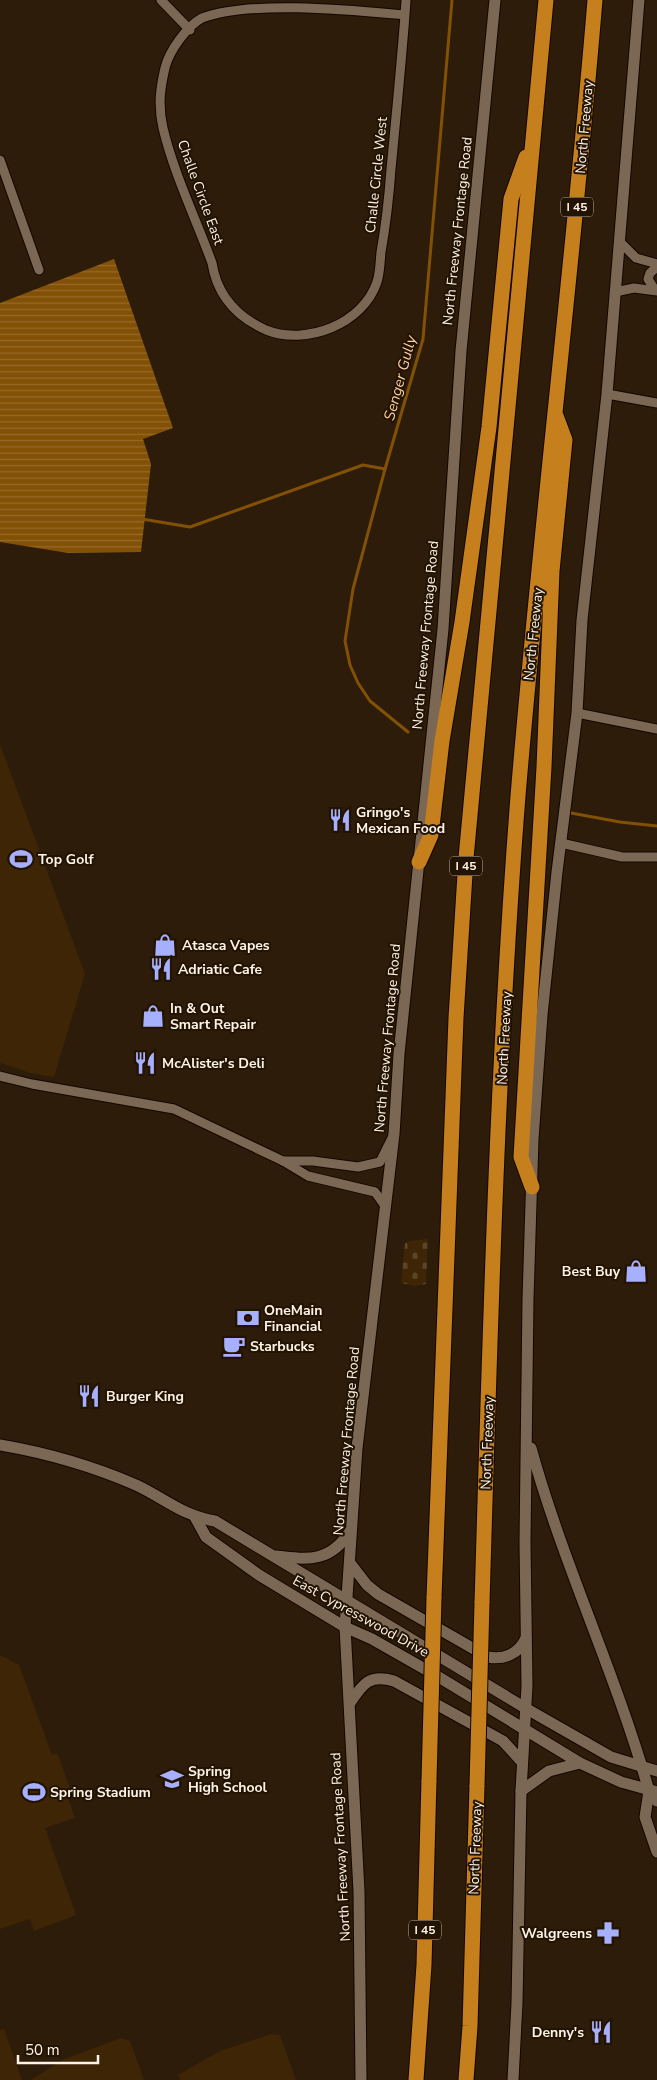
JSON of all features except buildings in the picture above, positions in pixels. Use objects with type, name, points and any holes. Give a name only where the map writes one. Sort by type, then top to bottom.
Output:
[{"type":"highway","name":"I 45","points":[[416,2080],[424,1965],[434,1598],[456,1018],[466,858],[546,0]]},
{"type":"highway","name":"North Freeway","points":[[466,2080],[470,2026],[493,1217],[514,861],[528,682],[583,144],[595,0]]},
{"type":"highway","points":[[419,862],[431,835],[442,742],[487,437],[511,199],[533,137]]},
{"type":"highway","points":[[532,1187],[521,1157],[544,777],[552,571],[565,440],[555,413]]},
{"type":"main road","name":"North Freeway Frontage Road","points":[[360,2080],[359,1890],[345,1627],[357,1448],[394,1134],[399,1054],[443,629],[460,351],[495,0]]},
{"type":"main road","points":[[513,2080],[517,2004],[520,1790],[527,1709],[525,1542],[532,1187],[542,1015],[577,712],[582,620],[607,394],[639,0]]},
{"type":"main road","points":[[527,1434],[545,1501],[597,1638],[642,1766],[657,1801]]},
{"type":"main road","name":"East Cypresswood Drive","points":[[0,1445],[35,1451],[112,1475],[137,1486],[195,1518],[215,1521],[527,1709],[611,1757],[657,1771]]},
{"type":"main road","name":"East Cypresswood Drive","points":[[195,1518],[206,1537],[259,1575],[345,1627],[389,1648],[580,1763],[621,1782],[653,1791]]},
{"type":"main road","points":[[272,1556],[306,1559],[326,1556],[344,1541],[352,1529]]},
{"type":"main road","points":[[350,1563],[367,1585],[378,1594],[488,1657],[502,1658],[515,1653],[527,1636]]},
{"type":"main road","points":[[350,1703],[359,1689],[369,1680],[382,1678],[394,1681],[502,1742],[522,1762]]},
{"type":"main road","points":[[520,1790],[549,1771],[580,1763]]},
{"type":"main road","points":[[653,1791],[645,1817],[657,1852]]},
{"type":"street","points":[[160,0],[190,30]]},
{"type":"street","name":"Challe Circle West","points":[[327,329],[352,316],[369,296],[377,282],[396,141],[406,0]]},
{"type":"street","name":"Challe Circle East","points":[[327,329],[311,334],[298,335],[269,331],[251,323],[238,314],[226,300],[214,278],[212,263],[169,146],[159,99],[168,56],[172,48],[202,18],[241,6],[271,4],[405,15]]},
{"type":"street","points":[[0,160],[39,270]]},
{"type":"street","points":[[619,241],[636,258],[657,266],[650,273],[648,279],[656,290]]},
{"type":"street","points":[[614,292],[634,288],[656,290]]},
{"type":"street","points":[[607,394],[657,403]]},
{"type":"street","points":[[577,712],[657,729]]},
{"type":"street","points":[[561,843],[622,857],[657,857]]},
{"type":"street","points":[[0,1076],[32,1084],[174,1109],[283,1160],[308,1176],[375,1192],[385,1206]]},
{"type":"street","points":[[283,1160],[313,1160],[358,1167],[380,1162],[394,1134]]},
{"type":"green space","name":"Top Golf","points":[[0,744],[85,974],[54,1077],[30,1073],[0,1063]]},
{"type":"green space","points":[[428,1239],[426,1284],[415,1286],[401,1283],[405,1243]]},
{"type":"green space","name":"Spring Stadium","points":[[0,1655],[19,1665],[52,1755],[57,1753],[71,1791],[66,1793],[75,1818],[45,1828],[76,1915],[34,1931],[30,1919],[0,1929]]},
{"type":"green space","points":[[4,2029],[22,2080],[0,2080],[0,2030]]},
{"type":"green space","points":[[271,2034],[280,2035],[296,2080],[180,2080],[178,2075],[220,2051]]},
{"type":"green space","points":[[121,2038],[130,2041],[144,2080],[31,2080],[64,2059]]},
{"type":"shaded area","points":[[114,259],[173,428],[143,439],[151,464],[141,552],[68,553],[0,542],[0,303]]},
{"type":"waterway","name":"Senger Gully","points":[[408,732],[370,701],[358,683],[350,665],[345,641],[353,589],[385,469],[423,339],[452,0]]},
{"type":"waterway","points":[[142,519],[190,527],[363,465],[385,469]]},
{"type":"waterway","name":"Senger Gully","points":[[571,813],[620,822],[657,826]]},
{"type":"place","name":"Gringo's Mexican Food","points":[[340,820]]},
{"type":"place","name":"Top Golf","points":[[21,859]]},
{"type":"place","name":"Atasca Vapes","points":[[165,945]]},
{"type":"place","name":"Adriatic Cafe","points":[[161,969]]},
{"type":"place","name":"In & Out Smart Repair","points":[[153,1016]]},
{"type":"place","name":"McAlister's Deli","points":[[145,1063]]},
{"type":"place","name":"Best Buy","points":[[636,1271]]},
{"type":"place","name":"OneMain Financial","points":[[248,1318]]},
{"type":"place","name":"Starbucks","points":[[234,1346]]},
{"type":"place","name":"Burger King","points":[[89,1396]]},
{"type":"place","name":"Spring High School","points":[[172,1779]]},
{"type":"place","name":"Spring Stadium","points":[[34,1792]]},
{"type":"place","name":"Walgreens","points":[[608,1933]]},
{"type":"place","name":"Denny's","points":[[601,2032]]}]
